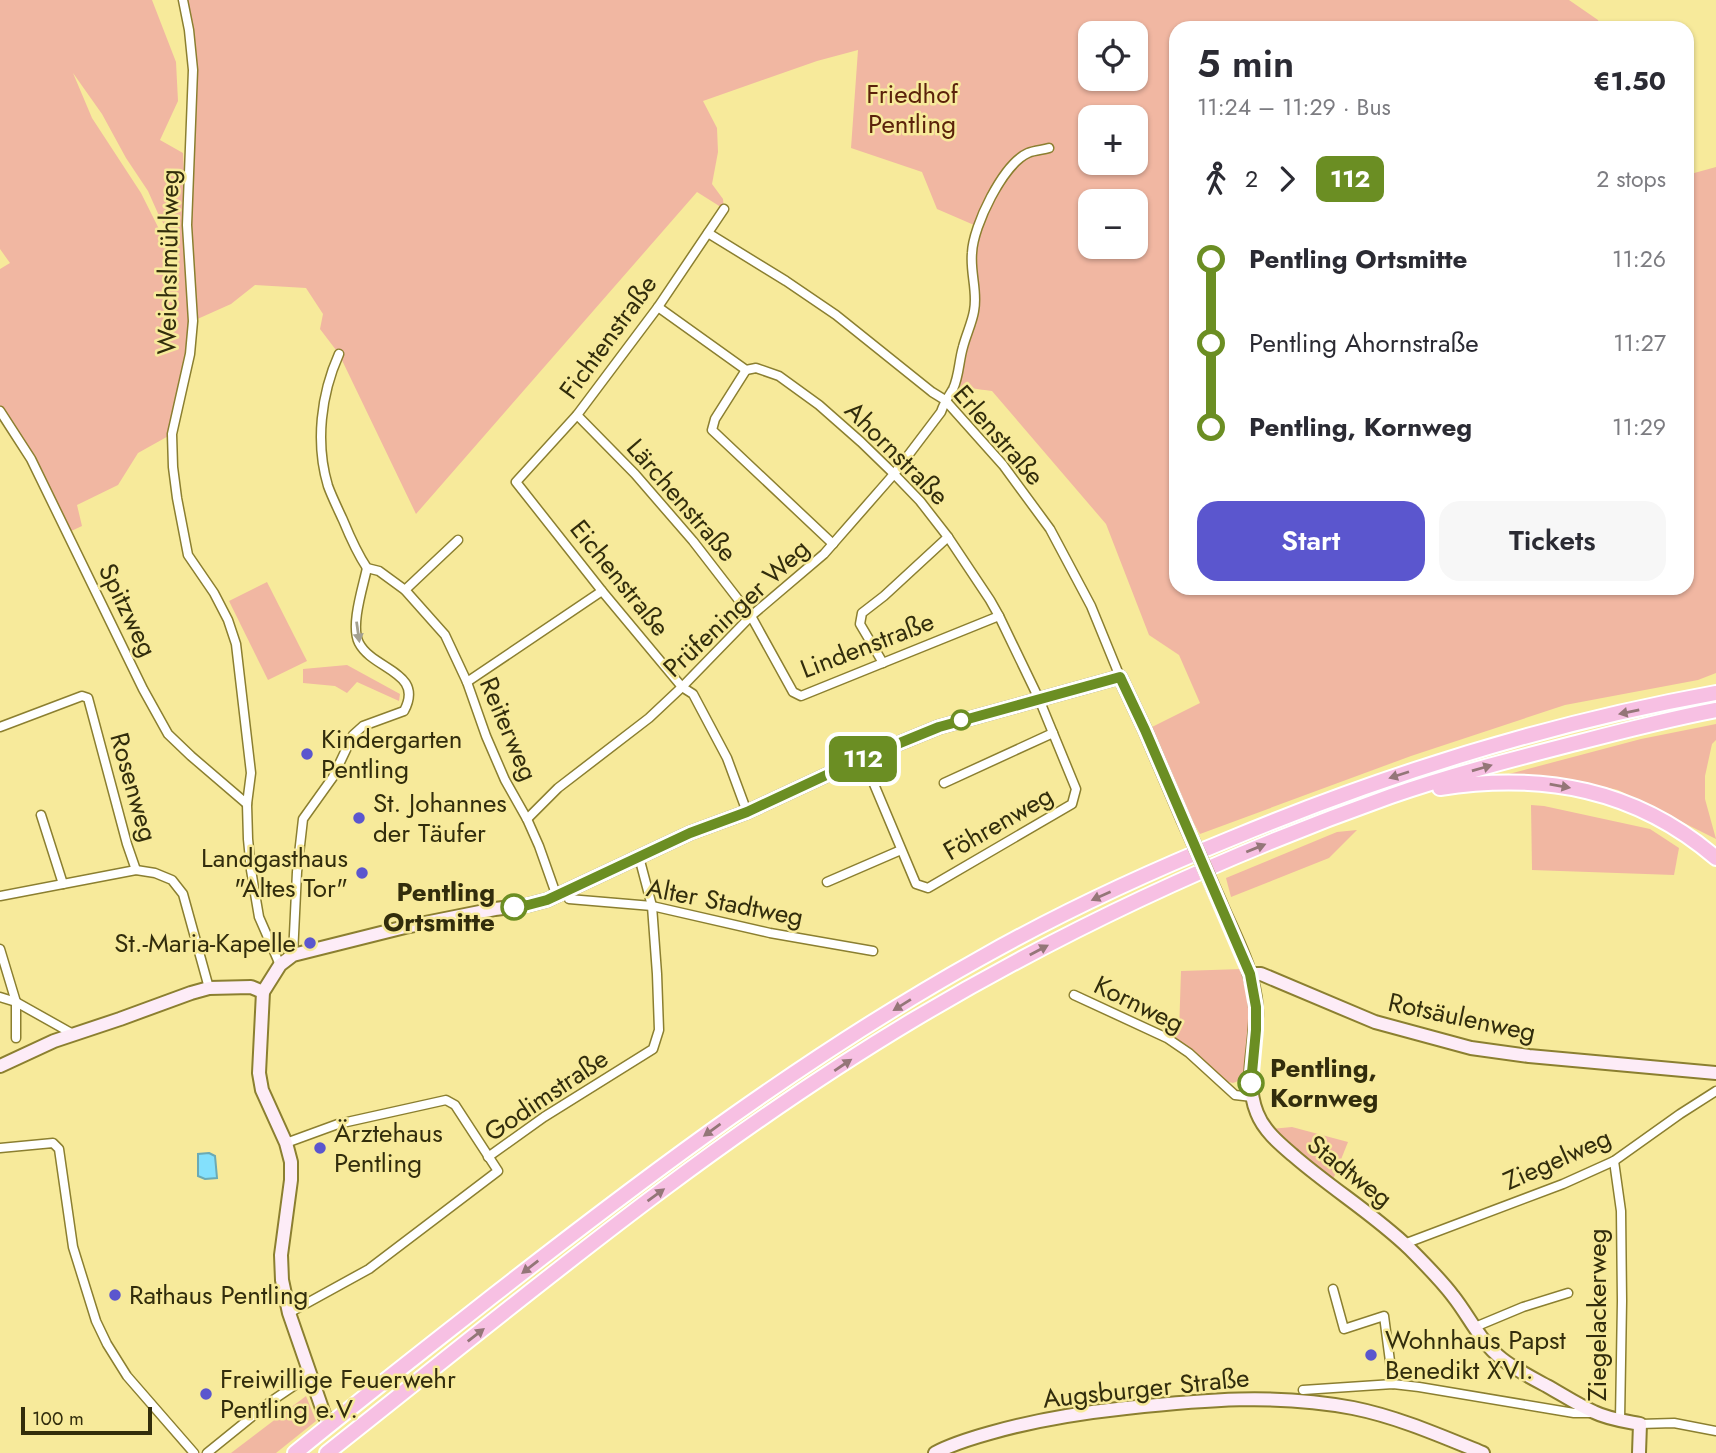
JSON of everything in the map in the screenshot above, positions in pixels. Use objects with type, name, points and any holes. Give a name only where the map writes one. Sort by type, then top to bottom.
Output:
[{"type":"highway","points":[[1695,697],[1716,685]]},
{"type":"highway","points":[[295,1453],[585,1223],[715,1128],[836,1046],[978,959],[1082,904],[1163,867],[1364,786],[1521,738],[1716,693]]},
{"type":"highway","points":[[327,1453],[586,1248],[720,1149],[911,1021],[997,972],[1193,874],[1394,795],[1534,754],[1716,710]]},
{"type":"highway","points":[[1394,795],[1492,782],[1544,783],[1587,791],[1638,809],[1670,824],[1716,858]]},
{"type":"street","name":"Weichslmühlweg","points":[[183,0],[189,30],[192,70],[187,225],[193,321],[190,354],[172,434],[173,467],[188,555],[214,593],[228,620],[236,644],[251,773],[247,803],[251,870],[259,917],[280,965]]},
{"type":"street","name":"Prüfeninger Weg","points":[[527,819],[558,788],[649,718],[751,615],[824,554],[894,474],[941,412],[944,400],[954,387],[962,348],[974,311],[976,292],[972,274],[972,253],[975,232],[988,204],[998,185],[1017,161],[1028,153],[1049,148]]},
{"type":"street","name":"Fichtenstraße","points":[[516,482],[578,415],[658,307],[724,209]]},
{"type":"street","name":"Erlenstraße","points":[[708,233],[836,315],[944,400],[1003,465],[1050,529],[1091,606],[1120,677]]},
{"type":"street","name":"Ahornstraße","points":[[658,307],[746,370],[756,368],[779,376],[819,405],[894,474],[920,501],[948,537],[990,600],[1039,699]]},
{"type":"street","points":[[293,955],[303,819],[333,777],[353,735],[363,726],[404,711],[410,701],[410,688],[401,677],[369,656],[359,643],[355,630],[367,568],[356,552],[328,485],[323,459],[323,404],[339,354]]},
{"type":"street","points":[[746,370],[715,419],[712,430],[833,544]]},
{"type":"street","name":"Spitzweg","points":[[0,411],[31,459],[168,734],[247,803]]},
{"type":"street","name":"Lärchenstraße","points":[[578,415],[651,493],[751,615]]},
{"type":"street","name":"Eichenstraße","points":[[516,482],[682,687],[693,694],[727,758],[747,812]]},
{"type":"street","points":[[883,663],[860,624],[862,613],[948,537]]},
{"type":"street","points":[[405,590],[458,540]]},
{"type":"street","name":"Reiterweg","points":[[367,568],[379,571],[405,590],[445,635],[467,682],[505,780],[527,819],[562,897]]},
{"type":"street","points":[[467,682],[602,591]]},
{"type":"street","name":"Lindenstraße","points":[[751,615],[793,692],[801,696],[999,617]]},
{"type":"street","points":[[325,1417],[289,1313],[282,1280],[281,1255],[291,1181],[290,1163],[286,1143],[262,1090],[259,1073],[263,992],[280,965],[293,955],[405,927],[562,897],[639,856],[747,812],[863,758],[943,725],[1120,677]]},
{"type":"street","name":"Stadtweg","points":[[1120,677],[1250,974],[1256,1007],[1251,1072],[1252,1097],[1264,1126],[1314,1173],[1404,1244],[1452,1294],[1500,1358],[1594,1413],[1620,1420]]},
{"type":"street","name":"Rosenweg","points":[[0,727],[82,696],[88,698],[136,870],[155,873],[172,880],[183,894],[209,988]]},
{"type":"street","name":"Föhrenweg","points":[[863,758],[916,884],[928,888],[1072,804],[1076,789],[1039,699]]},
{"type":"street","points":[[944,783],[1053,733]]},
{"type":"street","points":[[41,815],[63,884]]},
{"type":"street","name":"Föhrenweg","points":[[827,882],[901,850]]},
{"type":"street","name":"Godimstraße","points":[[289,1313],[369,1269],[498,1171],[488,1157],[544,1117],[653,1049],[659,1030],[652,906],[639,856]]},
{"type":"street","points":[[0,896],[136,870]]},
{"type":"street","name":"Alter Stadtweg","points":[[562,897],[652,906],[770,933],[873,951]]},
{"type":"street","points":[[0,949],[16,1002],[16,1038]]},
{"type":"street","name":"Rotsäulenweg","points":[[1250,974],[1261,974],[1375,1022],[1471,1048],[1716,1073]]},
{"type":"street","points":[[0,1066],[54,1041],[191,993],[209,988],[251,987],[263,992]]},
{"type":"street","name":"Kornweg","points":[[1074,995],[1167,1038],[1189,1053],[1235,1095],[1252,1097]]},
{"type":"street","points":[[0,997],[16,1002],[73,1034]]},
{"type":"street","name":"Ziegelweg","points":[[1404,1244],[1563,1184],[1614,1161],[1716,1091]]},
{"type":"street","points":[[286,1143],[338,1124],[446,1100],[455,1105],[488,1157]]},
{"type":"street","points":[[0,1148],[53,1143],[59,1149],[73,1247],[96,1321],[127,1376],[194,1453]]},
{"type":"street","name":"Ziegelackerweg","points":[[1614,1161],[1620,1211],[1620,1420],[1640,1424],[1639,1453]]},
{"type":"street","points":[[1333,1289],[1344,1329],[1384,1316],[1393,1384]]},
{"type":"street","points":[[1475,1327],[1523,1307],[1568,1293]]},
{"type":"street","points":[[207,1453],[270,1402],[310,1375]]},
{"type":"street","points":[[1303,1390],[1393,1384],[1574,1413],[1594,1413]]},
{"type":"street","name":"Augsburger Straße","points":[[935,1453],[974,1437],[1082,1412],[1200,1400],[1252,1398],[1312,1401],[1355,1409],[1420,1427],[1483,1453]]},
{"type":"street","points":[[1640,1424],[1674,1423],[1716,1430]]},
{"type":"green space","name":"Friedhof Pentling","points":[[0,0],[152,0],[176,62],[178,101],[160,140],[183,153],[186,215],[193,70],[183,0],[1569,0],[1598,21],[1169,21],[1169,595],[1694,595],[1694,173],[1716,167],[1716,673],[1698,680],[1565,705],[1411,756],[1200,834],[1186,810],[1150,728],[1200,703],[1179,655],[1149,635],[1106,524],[992,391],[961,389],[945,400],[974,304],[970,254],[974,225],[937,209],[922,172],[851,148],[858,50],[817,61],[703,101],[717,128],[718,152],[712,184],[723,199],[724,209],[697,192],[416,514],[339,354],[320,329],[323,314],[306,288],[255,285],[231,304],[193,321],[172,434],[138,453],[118,485],[77,505],[82,526],[67,533],[31,459],[0,411],[0,269],[10,263],[0,249]],"holes":[[[73,73],[102,114],[172,237],[180,231],[167,245],[141,193],[92,118]]]},
{"type":"green space","points":[[267,582],[307,661],[268,680],[229,601]]},
{"type":"green space","points":[[347,665],[400,694],[399,701],[357,682],[347,693],[335,686],[303,683],[303,669]]},
{"type":"green space","points":[[1716,724],[1716,740],[1712,744],[1705,776],[1705,799],[1716,839],[1618,790],[1556,777],[1505,775],[1641,739]]},
{"type":"green space","points":[[1531,805],[1650,829],[1679,848],[1674,875],[1532,870]]},
{"type":"green space","points":[[1357,830],[1329,858],[1231,897],[1226,878],[1337,832]]},
{"type":"green space","points":[[1242,969],[1251,1012],[1244,1073],[1241,1080],[1233,1083],[1225,1081],[1170,1034],[1179,1033],[1181,971]]},
{"type":"green space","points":[[1292,1127],[1348,1142],[1332,1182],[1271,1129]]},
{"type":"green space","points":[[306,1396],[316,1421],[276,1453],[231,1453]]},
{"type":"water","points":[[209,1153],[215,1156],[217,1178],[205,1179],[198,1176],[198,1154]]},
{"type":"bus line","name":"112","points":[[514,907],[547,900],[690,833],[747,812],[863,758],[939,727],[1120,677],[1250,974],[1256,1007],[1251,1083]]},
{"type":"place","name":"Kindergarten Pentling","points":[[307,754]]},
{"type":"place","name":"St. Johannes der Täufer","points":[[359,818]]},
{"type":"place","name":"Landgasthaus \"Altes Tor\"","points":[[362,873]]},
{"type":"place","name":"Pentling Ortsmitte","points":[[514,907]]},
{"type":"place","name":"St.-Maria-Kapelle","points":[[310,943]]},
{"type":"place","name":"Pentling, Kornweg","points":[[1251,1083]]},
{"type":"place","name":"Ärztehaus Pentling","points":[[320,1148]]},
{"type":"place","name":"Rathaus Pentling","points":[[115,1295]]},
{"type":"place","name":"Wohnhaus Papst Benedikt XVI.","points":[[1371,1355]]},
{"type":"place","name":"Freiwillige Feuerwehr Pentling e.V.","points":[[206,1394]]}]
